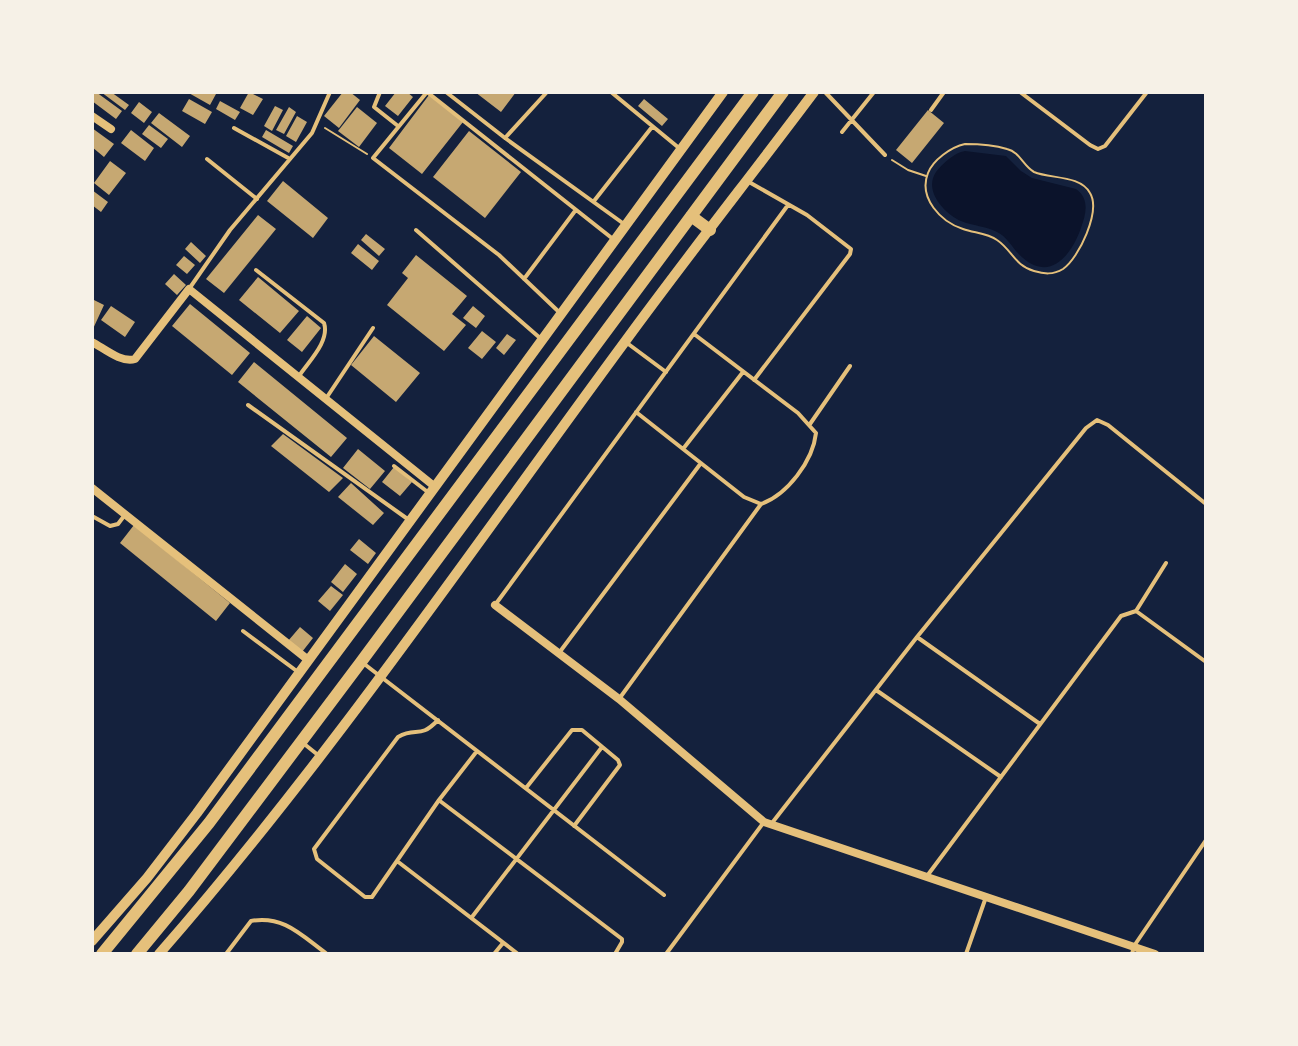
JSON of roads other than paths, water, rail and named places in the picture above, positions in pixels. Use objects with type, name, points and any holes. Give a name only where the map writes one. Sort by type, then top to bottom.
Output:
[{"type":"highway","points":[[102,954],[209,823],[753,92]]},
{"type":"highway","points":[[137,954],[189,891],[361,662],[783,92]]},
{"type":"highway","points":[[691,216],[710,230]]},
{"type":"highway","points":[[197,813],[209,823]]},
{"type":"street","points":[[92,941],[147,878],[197,813],[723,92]]},
{"type":"street","points":[[159,954],[381,676],[625,341],[710,230],[751,184],[814,92]]},
{"type":"street","points":[[92,116],[111,129]]},
{"type":"street","points":[[92,342],[129,361],[135,359],[189,289],[432,490]]},
{"type":"street","points":[[92,488],[307,659]]},
{"type":"street","points":[[495,605],[619,699],[767,823],[1133,950],[1155,954]]},
{"type":"lane","points":[[189,289],[230,230],[316,128],[330,92]]},
{"type":"lane","points":[[380,92],[374,107],[398,126]]},
{"type":"lane","points":[[561,313],[499,255],[373,158],[427,92],[614,240]]},
{"type":"lane","points":[[446,92],[626,225]]},
{"type":"lane","points":[[505,138],[547,92]]},
{"type":"lane","points":[[611,92],[681,150]]},
{"type":"lane","points":[[825,92],[885,155]]},
{"type":"lane","points":[[842,132],[874,92]]},
{"type":"lane","points":[[931,110],[944,92]]},
{"type":"lane","points":[[1020,92],[1098,149],[1105,146],[1147,92]]},
{"type":"lane","points":[[594,201],[652,127]]},
{"type":"lane","points":[[234,128],[290,159]]},
{"type":"lane","points":[[207,159],[257,199]]},
{"type":"lane","points":[[751,184],[807,215],[851,249],[754,380]]},
{"type":"lane","points":[[495,605],[788,205]]},
{"type":"lane","points":[[524,279],[575,211]]},
{"type":"lane","points":[[416,230],[542,340]]},
{"type":"lane","points":[[256,270],[324,323],[327,331],[324,339],[298,378]]},
{"type":"lane","points":[[325,399],[373,328]]},
{"type":"lane","points":[[619,699],[761,504],[774,499],[790,483],[814,449],[816,433],[810,424],[694,334]]},
{"type":"lane","points":[[625,341],[666,372]]},
{"type":"lane","points":[[810,424],[850,366]]},
{"type":"lane","points":[[683,449],[743,371]]},
{"type":"lane","points":[[248,405],[409,520]]},
{"type":"lane","points":[[636,412],[744,497],[761,504]]},
{"type":"lane","points":[[666,954],[767,823],[1086,428],[1097,420],[1108,425],[1206,504]]},
{"type":"lane","points":[[559,653],[701,463]]},
{"type":"lane","points":[[394,466],[432,490]]},
{"type":"lane","points":[[92,516],[110,526],[118,524],[125,514]]},
{"type":"lane","points":[[927,878],[1121,616],[1136,611],[1166,563]]},
{"type":"lane","points":[[1136,611],[1206,662]]},
{"type":"lane","points":[[243,631],[298,672]]},
{"type":"lane","points":[[917,637],[1040,724]]},
{"type":"lane","points":[[361,662],[664,895]]},
{"type":"lane","points":[[876,690],[1001,777]]},
{"type":"lane","points":[[438,720],[428,731],[408,731],[398,737],[314,849],[317,859],[368,898],[372,897],[477,751]]},
{"type":"lane","points":[[526,788],[572,730],[582,730],[620,765],[574,826]]},
{"type":"lane","points":[[301,741],[319,756]]},
{"type":"lane","points":[[472,917],[602,747]]},
{"type":"lane","points":[[439,800],[622,939],[615,954]]},
{"type":"lane","points":[[1133,950],[1206,840]]},
{"type":"lane","points":[[397,861],[518,954]]},
{"type":"lane","points":[[966,954],[986,897]]},
{"type":"lane","points":[[226,954],[251,921],[265,918],[280,921],[327,954]]},
{"type":"lane","points":[[494,954],[503,942]]},
{"type":"water","points":[[965,151],[1006,156],[1032,178],[1076,189],[1080,193],[1086,207],[1083,223],[1072,247],[1059,262],[1043,267],[1033,265],[1001,235],[961,221],[943,207],[934,194],[933,179],[945,162]]}]
